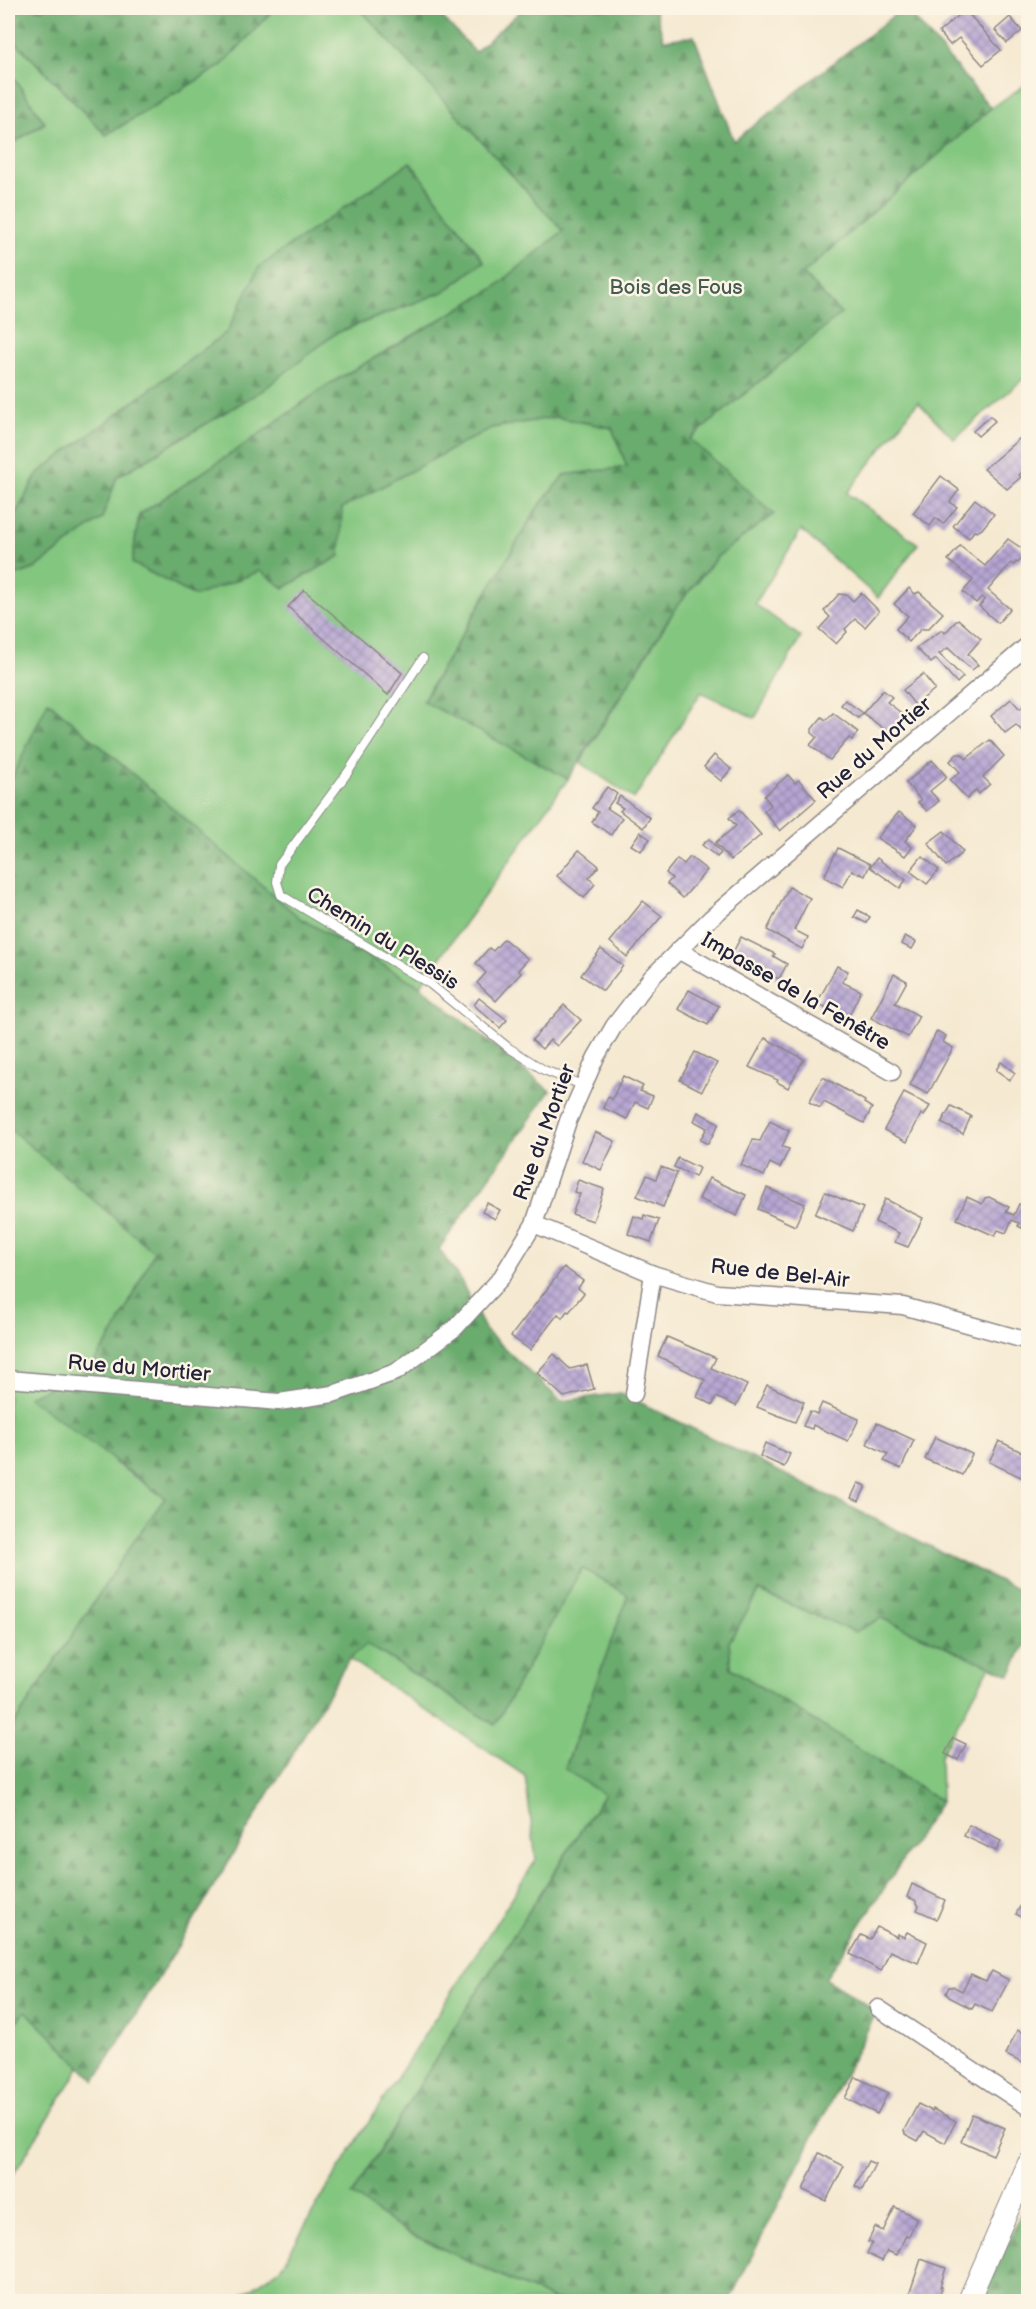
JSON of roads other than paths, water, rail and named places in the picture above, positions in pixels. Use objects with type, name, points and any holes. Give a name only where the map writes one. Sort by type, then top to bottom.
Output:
[{"type":"street","name":"Rue du Mortier","points":[[8,1379],[279,1402],[333,1394],[396,1372],[455,1328],[501,1278],[534,1224],[582,1085],[614,1026],[651,978],[711,918],[1029,645]]},
{"type":"street","name":"Impasse de la Fenêtre","points":[[678,950],[892,1072]]},
{"type":"street","name":"Rue de Bel-Air","points":[[534,1224],[653,1274],[717,1293],[903,1306],[1029,1341]]},
{"type":"street","points":[[634,1394],[653,1274]]},
{"type":"street","points":[[878,2008],[1029,2107]]},
{"type":"street","points":[[968,2301],[1029,2164]]},
{"type":"lane","name":"Chemin du Plessis","points":[[423,658],[348,772],[279,865],[277,882],[281,895],[430,984],[509,1048],[544,1070],[582,1085]]},
{"type":"park label","name":"Bois des Fous","points":[[676,287]]}]
